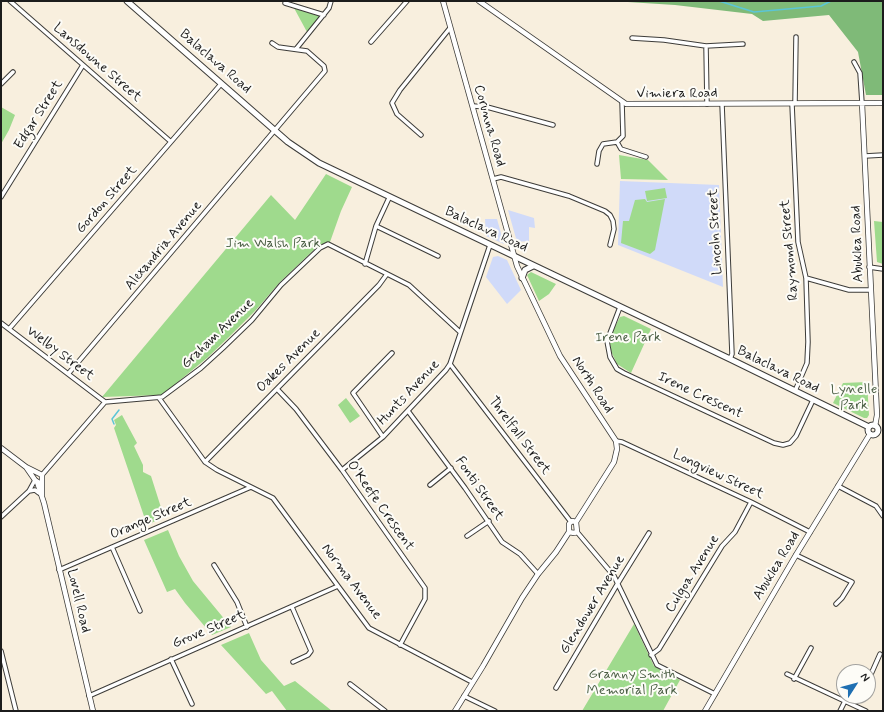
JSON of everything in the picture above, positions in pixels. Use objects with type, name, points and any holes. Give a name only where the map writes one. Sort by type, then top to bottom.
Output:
[{"type":"main road","name":"Balaclava Road","points":[[127,1],[276,131],[300,151],[319,163],[869,427]]},
{"type":"main road","points":[[522,278],[525,270],[533,266]]},
{"type":"main road","points":[[869,427],[879,430],[875,435],[870,434],[868,432],[869,427]]},
{"type":"street","name":"Lansdowne Street","points":[[10,1],[170,141]]},
{"type":"street","points":[[272,43],[278,47],[296,49],[329,8],[330,1]]},
{"type":"street","points":[[371,42],[407,1]]},
{"type":"street","name":"Corunna Road","points":[[443,1],[514,257]]},
{"type":"street","name":"Vimiera Road","points":[[479,1],[622,102],[634,105],[883,103]]},
{"type":"street","points":[[285,3],[324,15]]},
{"type":"street","points":[[421,135],[397,114],[392,103],[400,90],[450,28]]},
{"type":"street","name":"Raymond Street","points":[[795,391],[806,368],[808,351],[806,278],[798,242],[794,104],[796,37]]},
{"type":"street","points":[[632,38],[664,40],[706,46],[743,44]]},
{"type":"street","points":[[706,46],[707,104]]},
{"type":"street","name":"Alexandria Avenue","points":[[68,374],[276,131],[325,71],[324,66],[307,51],[296,49]]},
{"type":"street","name":"Abuklea Road","points":[[854,62],[860,73],[870,290],[879,430]]},
{"type":"street","name":"Edgar Street","points":[[1,197],[84,65]]},
{"type":"street","points":[[1,84],[13,72]]},
{"type":"street","name":"Gordon Street","points":[[9,329],[170,141],[221,84]]},
{"type":"street","points":[[597,164],[599,151],[603,144],[617,142],[622,136],[622,102]]},
{"type":"street","name":"Lincoln Street","points":[[722,104],[732,354],[730,359]]},
{"type":"street","points":[[473,106],[487,108],[553,125]]},
{"type":"street","points":[[617,142],[621,149],[646,157]]},
{"type":"street","points":[[865,156],[883,155]]},
{"type":"street","points":[[493,179],[502,177],[569,196],[605,211],[610,214],[613,221],[614,229],[610,245]]},
{"type":"street","points":[[390,198],[376,226],[365,264],[409,285],[460,332]]},
{"type":"street","points":[[376,226],[438,256]]},
{"type":"street","name":"Graham Avenue","points":[[159,398],[201,368],[218,353],[252,320],[281,285],[320,248],[328,244],[365,264]]},
{"type":"street","name":"Hunts Avenue","points":[[342,470],[383,437],[450,364],[490,245]]},
{"type":"street","name":"North Road","points":[[514,257],[522,278],[560,356],[616,441]]},
{"type":"street","points":[[869,267],[883,270]]},
{"type":"street","name":"Oakes Avenue","points":[[205,462],[379,285],[387,274]]},
{"type":"street","points":[[806,278],[849,290],[870,290]]},
{"type":"street","name":"Irene Crescent","points":[[620,307],[607,341],[610,357],[618,369],[624,373],[774,443],[783,445],[790,443],[796,436],[813,400]]},
{"type":"street","name":"Welby Street","points":[[1,323],[105,402]]},
{"type":"street","points":[[383,437],[353,393],[392,353]]},
{"type":"street","name":"Threlfall Street","points":[[450,364],[571,522]]},
{"type":"street","name":"O'Keefe Crescent","points":[[277,389],[296,408],[342,470],[425,588],[425,599],[400,645]]},
{"type":"street","points":[[1,517],[29,491],[40,474],[105,402],[159,398],[205,462]]},
{"type":"street","name":"Fonti Street","points":[[408,410],[489,521],[502,542],[520,554],[538,574]]},
{"type":"street","name":"Abuklea Road","points":[[705,711],[796,555],[870,434]]},
{"type":"street","points":[[616,441],[617,449],[614,462],[576,522],[577,532],[618,583],[651,655],[660,668],[715,694]]},
{"type":"street","name":"Longview Street","points":[[616,441],[622,442],[751,502],[810,532]]},
{"type":"street","points":[[1,448],[26,467],[40,474]]},
{"type":"street","name":"Norma Avenue","points":[[205,462],[217,470],[273,498],[369,628],[472,682]]},
{"type":"street","points":[[26,467],[37,480]]},
{"type":"street","points":[[430,485],[451,468]]},
{"type":"street","name":"Lovell Road","points":[[40,474],[37,480],[93,711]]},
{"type":"street","points":[[838,486],[876,506],[883,516],[883,520]]},
{"type":"street","name":"Orange Street","points":[[59,570],[251,487]]},
{"type":"street","points":[[29,491],[35,490],[41,494]]},
{"type":"street","name":"Culgoa Avenue","points":[[651,655],[659,649],[707,573],[722,546],[735,532],[751,502]]},
{"type":"street","points":[[467,536],[489,521]]},
{"type":"street","points":[[455,711],[538,574],[570,532],[569,525],[571,522],[576,522]]},
{"type":"street","points":[[570,532],[577,532]]},
{"type":"street","name":"Glendower Avenue","points":[[556,688],[618,583],[649,534]]},
{"type":"street","points":[[112,547],[140,611]]},
{"type":"street","points":[[796,555],[852,582],[842,598],[836,604]]},
{"type":"street","points":[[214,565],[237,602],[247,626]]},
{"type":"street","name":"Grove Street","points":[[89,696],[338,586]]},
{"type":"street","points":[[292,607],[311,651],[308,655],[293,662]]},
{"type":"street","points":[[794,678],[811,648]]},
{"type":"street","points":[[1,651],[16,711]]},
{"type":"street","points":[[876,664],[880,654]]},
{"type":"street","points":[[171,659],[192,704]]},
{"type":"street","points":[[787,674],[836,697]]},
{"type":"street","points":[[350,684],[385,711]]},
{"type":"street","points":[[464,696],[495,711]]},
{"type":"street","points":[[853,704],[866,711]]},
{"type":"shaded area","points":[[620,181],[719,185],[723,287],[618,245]]},
{"type":"shaded area","points":[[508,210],[534,218],[535,228],[529,227],[529,241],[517,242]]},
{"type":"shaded area","points":[[485,219],[497,219],[504,244],[486,236]]},
{"type":"shaded area","points":[[498,256],[507,260],[521,290],[507,304],[486,277],[493,257]]},
{"type":"green space","points":[[612,1],[883,1],[883,95],[866,95],[858,52],[829,15],[763,21],[752,14],[675,5]]},
{"type":"green space","points":[[294,8],[320,16],[307,32]]},
{"type":"green space","points":[[1,107],[15,115],[1,144]]},
{"type":"green space","points":[[619,155],[648,160],[668,180],[621,179]]},
{"type":"green space","name":"Jim Walsh Park","points":[[326,174],[352,187],[341,211],[330,242],[319,245],[280,282],[255,311],[229,337],[207,358],[162,395],[102,397],[271,195],[295,220]]},
{"type":"green space","points":[[665,188],[667,198],[647,201],[645,191]]},
{"type":"green space","points":[[645,199],[647,202],[665,199],[655,250],[650,254],[621,243],[623,221],[629,221],[635,200]]},
{"type":"green space","points":[[874,221],[883,222],[883,264],[877,262]]},
{"type":"green space","points":[[531,272],[556,284],[549,294],[539,301],[527,275]]},
{"type":"green space","name":"Irene Park","points":[[624,316],[651,329],[631,373],[617,364],[611,351],[610,343],[612,332],[620,317]]},
{"type":"green space","name":"Lynelle Park","points":[[867,382],[869,415],[867,418],[864,418],[833,403],[843,383]]},
{"type":"green space","points":[[346,398],[360,416],[350,423],[338,405]]},
{"type":"green space","points":[[122,415],[137,443],[134,446],[143,465],[143,472],[151,476],[164,517],[147,525],[114,428],[116,425],[114,420]]},
{"type":"green space","points":[[168,530],[179,556],[193,581],[231,627],[212,635],[175,589],[167,592],[144,540]]},
{"type":"green space","name":"Granny Smith Memorial Park","points":[[634,624],[654,666],[680,680],[663,711],[582,711]]},
{"type":"green space","points":[[249,633],[261,660],[284,686],[295,681],[332,711],[287,711],[272,691],[266,694],[221,645]]},
{"type":"waterway","points":[[719,1],[754,12],[821,6],[831,1]]},
{"type":"waterway","points":[[114,424],[112,419],[119,410]]}]
